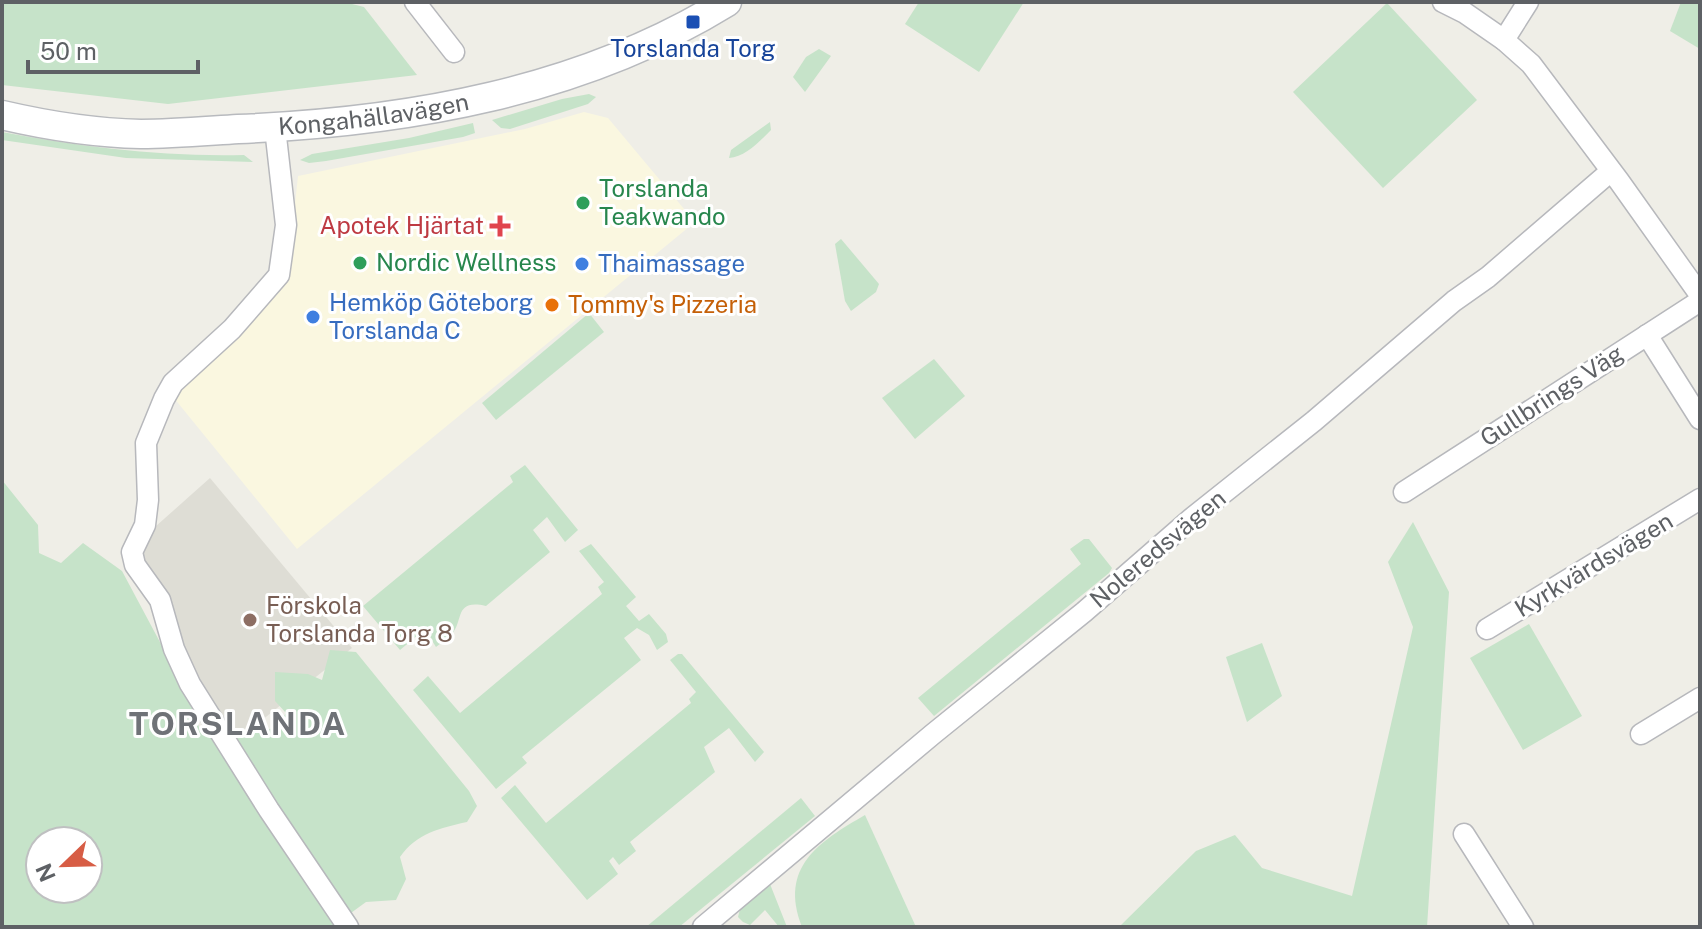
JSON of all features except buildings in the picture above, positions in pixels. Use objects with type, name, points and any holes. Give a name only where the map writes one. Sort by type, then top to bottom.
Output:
[{"type":"street","points":[[415,2],[454,52]]},
{"type":"street","name":"Kongahällavägen","points":[[2,115],[60,126],[139,134],[275,128],[385,118],[496,96],[572,74],[693,22],[727,2]]},
{"type":"street","points":[[1443,2],[1504,40],[1531,64],[1700,295]]},
{"type":"street","points":[[1504,40],[1528,2]]},
{"type":"street","points":[[275,128],[286,225],[279,275],[232,329],[173,383],[164,399],[146,443],[148,500],[145,525],[132,552],[135,565],[160,600],[174,649],[190,684],[269,810],[348,927]]},
{"type":"street","name":"Noleredsvägen","points":[[703,927],[933,734],[1068,626],[1192,518],[1314,421],[1454,301],[1488,277],[1611,171]]},
{"type":"street","name":"Gullbrings Väg","points":[[1404,492],[1700,301]]},
{"type":"street","points":[[1647,335],[1700,419]]},
{"type":"street","name":"Kyrkvärdsvägen","points":[[1487,629],[1700,499]]},
{"type":"street","points":[[1641,734],[1700,698]]},
{"type":"street","points":[[1464,834],[1523,927]]},
{"type":"shaded area","points":[[584,112],[608,118],[695,222],[297,549],[165,387],[287,278],[298,176],[525,129]]},
{"type":"shaded area","name":"Förskola Torslanda Torg 8","points":[[210,478],[352,648],[232,744],[128,551]]},
{"type":"green space","points":[[2,2],[344,2],[364,7],[417,75],[168,104],[2,85]]},
{"type":"green space","points":[[919,2],[1024,2],[979,72],[905,24]]},
{"type":"green space","points":[[1681,2],[1700,2],[1700,49],[1670,31]]},
{"type":"green space","points":[[1387,3],[1477,100],[1383,188],[1293,92]]},
{"type":"green space","points":[[819,49],[831,56],[805,92],[793,77],[806,57]]},
{"type":"green space","points":[[589,94],[596,97],[588,104],[510,129],[501,128],[492,120],[562,99]]},
{"type":"green space","points":[[770,122],[771,130],[757,144],[741,155],[729,158],[731,150]]},
{"type":"green space","points":[[473,123],[475,133],[463,137],[326,161],[309,163],[300,160],[312,154],[409,138]]},
{"type":"green space","points":[[2,132],[123,150],[244,155],[253,162],[126,158],[2,140]]},
{"type":"green space","points":[[841,239],[879,284],[876,292],[851,311],[845,301],[835,244]]},
{"type":"green space","points":[[589,313],[604,332],[496,420],[482,403]]},
{"type":"green space","points":[[934,359],[965,396],[915,439],[882,398]]},
{"type":"green space","points":[[525,465],[578,530],[565,542],[547,517],[533,530],[550,552],[486,606],[469,605],[464,608],[452,634],[436,647],[431,639],[424,643],[418,635],[400,650],[363,606],[513,482],[510,476]]},
{"type":"green space","points":[[2,480],[38,525],[39,553],[61,563],[83,543],[122,571],[185,689],[200,730],[236,734],[276,728],[286,713],[275,701],[275,672],[308,674],[322,680],[330,650],[356,652],[469,791],[477,806],[467,822],[430,833],[414,842],[400,857],[406,879],[396,900],[366,902],[344,918],[348,927],[2,927]]},
{"type":"green space","points":[[1413,522],[1449,592],[1427,927],[1119,927],[1196,851],[1235,835],[1262,868],[1352,896],[1413,627],[1388,562]]},
{"type":"green space","points":[[1089,539],[1112,568],[1109,573],[934,716],[918,698],[1081,564],[1070,549]]},
{"type":"green space","points":[[591,544],[636,597],[626,606],[639,621],[649,614],[666,634],[668,642],[657,650],[649,635],[637,628],[624,638],[641,660],[522,757],[527,763],[496,789],[413,690],[428,676],[460,713],[602,594],[598,587],[604,582],[579,551]]},
{"type":"green space","points":[[1529,624],[1582,716],[1523,750],[1470,658]]},
{"type":"green space","points":[[1262,643],[1282,696],[1247,722],[1226,657]]},
{"type":"green space","points":[[682,654],[764,752],[755,762],[729,728],[704,747],[715,772],[630,842],[636,851],[619,865],[613,857],[609,861],[618,874],[587,900],[501,798],[515,785],[546,823],[691,703],[689,699],[696,692],[670,660]]},
{"type":"green space","points":[[801,798],[815,816],[679,927],[646,927]]},
{"type":"green space","points":[[865,815],[916,927],[802,927],[795,888],[800,872],[819,846]]},
{"type":"green space","points":[[770,884],[787,927],[779,927],[765,910],[750,925],[743,922],[738,917],[740,909]]},
{"type":"place","name":"Torslanda Torg","points":[[693,22]]},
{"type":"place","name":"Torslanda Teakwando","points":[[583,203]]},
{"type":"place","name":"Apotek Hjärtat","points":[[500,226]]},
{"type":"place","name":"Nordic Wellness","points":[[360,263]]},
{"type":"place","name":"Thaimassage","points":[[582,264]]},
{"type":"place","name":"Tommy's Pizzeria","points":[[552,305]]},
{"type":"place","name":"Hemköp Göteborg Torslanda C","points":[[313,317]]},
{"type":"place","name":"Förskola Torslanda Torg 8","points":[[250,620]]},
{"type":"district","name":"TORSLANDA","points":[[238,724]]}]
